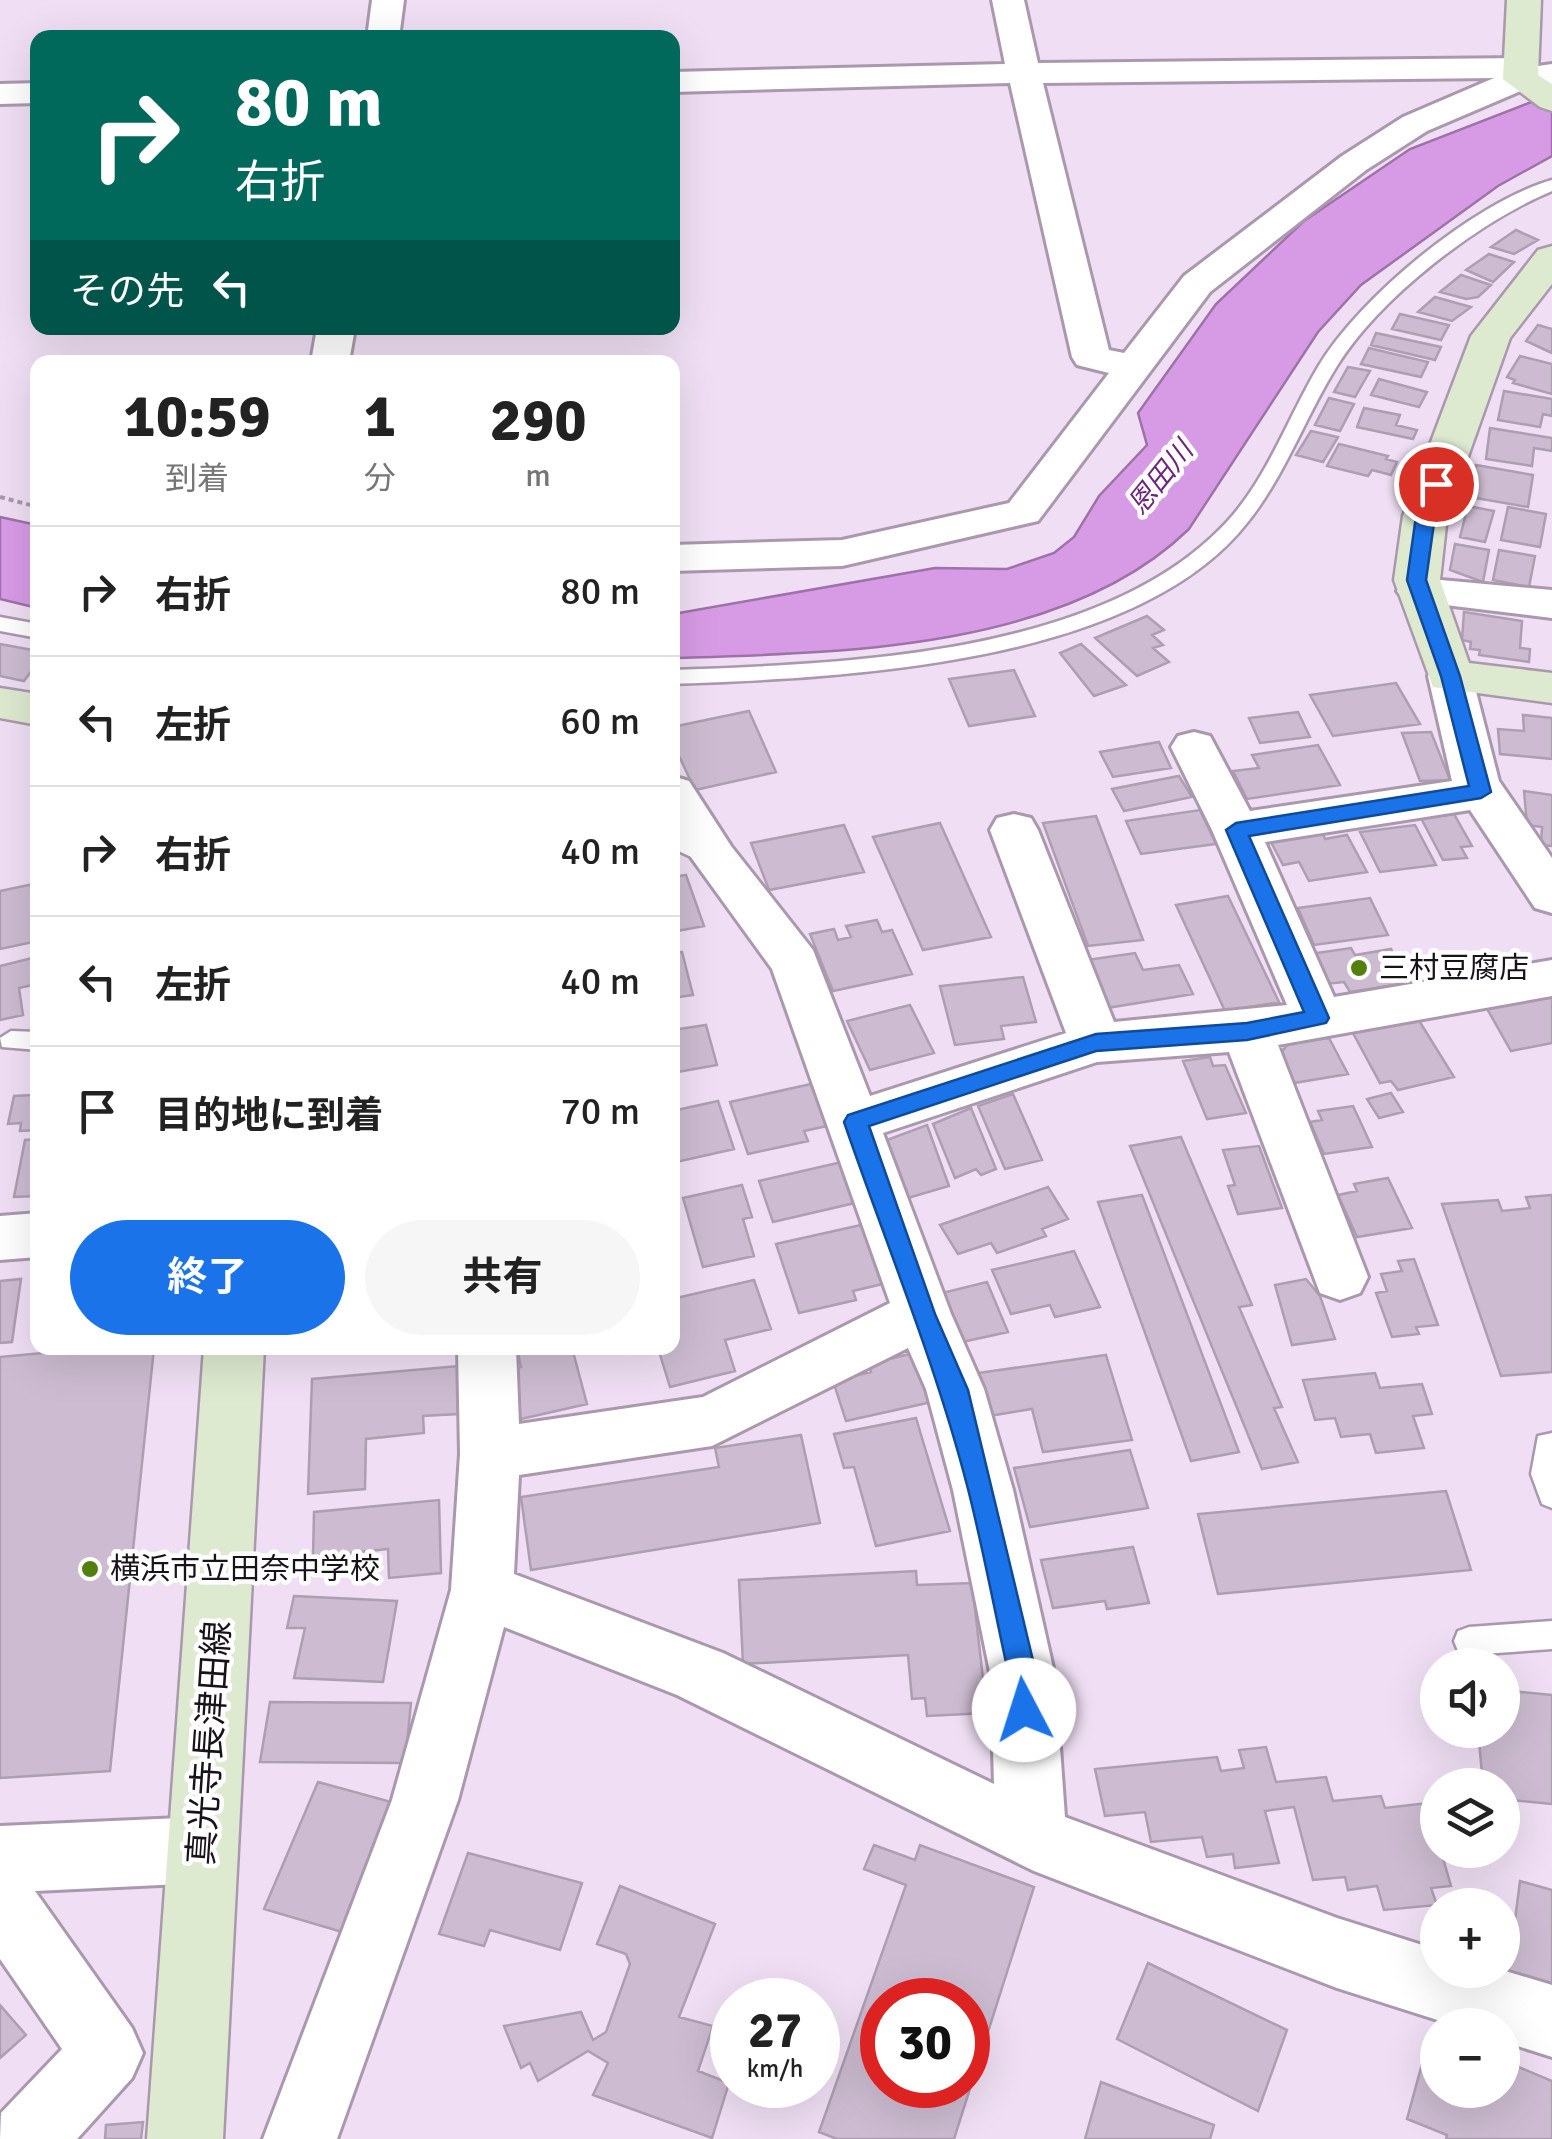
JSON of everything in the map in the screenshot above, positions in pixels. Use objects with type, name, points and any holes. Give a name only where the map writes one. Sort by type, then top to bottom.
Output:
[{"type":"street","points":[[383,30],[388,0]]},
{"type":"street","points":[[1008,0],[1091,357],[1132,367]]},
{"type":"street","points":[[1524,0],[1535,81]]},
{"type":"street","points":[[680,82],[1024,72],[1535,81]]},
{"type":"street","points":[[680,558],[842,553],[1023,512],[1196,284],[1354,163],[1416,124],[1535,81]]},
{"type":"street","points":[[0,94],[30,93]]},
{"type":"street","points":[[1552,258],[1491,336],[1426,516],[1419,591],[1450,676],[1481,792],[1552,896]]},
{"type":"street","points":[[1419,591],[1552,604]]},
{"type":"street","points":[[1450,676],[1552,688]]},
{"type":"street","points":[[0,703],[30,709]]},
{"type":"street","points":[[1194,747],[1236,830],[1318,1018]]},
{"type":"street","points":[[1236,830],[1481,792]]},
{"type":"street","points":[[680,813],[693,848],[795,963],[856,1122],[922,1314],[956,1390],[983,1490],[1023,1677],[1026,1776],[1034,1838]]},
{"type":"street","points":[[1014,830],[1096,1042]]},
{"type":"street","points":[[856,1122],[1096,1042],[1247,1031],[1552,978]]},
{"type":"street","points":[[1247,1031],[1340,1276]]},
{"type":"street","points":[[0,1238],[30,1236]]},
{"type":"street","points":[[490,1454],[602,1441],[712,1421],[922,1314]]},
{"type":"street","name":"真光寺長津田線","points":[[185,2139],[234,1355]]},
{"type":"street","points":[[300,2139],[425,1800],[482,1590],[490,1454],[487,1355]]},
{"type":"street","points":[[482,1590],[700,1674],[1034,1838],[1337,1953],[1552,2022]]},
{"type":"street","points":[[0,1858],[202,1850]]},
{"type":"street","points":[[0,1900],[107,2053],[27,2139]]},
{"type":"lane","points":[[680,677],[801,673],[924,657],[1048,632],[1119,608],[1228,534],[1270,470],[1332,358],[1356,331],[1413,276],[1520,195],[1552,185]]},
{"type":"lane","points":[[0,624],[30,630]]},
{"type":"lane","points":[[12,1040],[30,1041]]},
{"type":"lane","points":[[1552,1445],[1548,1445],[1545,1474],[1552,1494]]},
{"type":"lane","points":[[1468,1640],[1552,1635]]},
{"type":"path","points":[[0,497],[30,504]]},
{"type":"water","name":"恩田川","points":[[1552,94],[1552,156],[1498,186],[1361,285],[1318,332],[1189,529],[1138,569],[1079,600],[1014,622],[946,637],[805,653],[680,658],[680,613],[935,568],[1007,569],[1054,553],[1074,537],[1099,496],[1147,445],[1138,413],[1216,304],[1304,221],[1410,149]]},
{"type":"water","points":[[0,517],[30,523],[30,606],[0,599]]},
{"type":"building","points":[[1516,230],[1538,240],[1514,254],[1491,247]]},
{"type":"building","points":[[1489,254],[1514,262],[1493,282],[1466,270]]},
{"type":"building","points":[[1461,275],[1491,285],[1478,297],[1466,299],[1440,292]]},
{"type":"building","points":[[1435,297],[1471,307],[1452,321],[1418,312]]},
{"type":"building","points":[[1400,314],[1449,325],[1441,340],[1392,329]]},
{"type":"building","points":[[1538,325],[1552,329],[1552,353],[1526,341]]},
{"type":"building","points":[[1376,333],[1441,347],[1435,360],[1371,345]]},
{"type":"building","points":[[1369,348],[1428,362],[1421,377],[1361,364]]},
{"type":"building","points":[[1520,356],[1552,364],[1552,394],[1513,383],[1515,380],[1507,377]]},
{"type":"building","points":[[1348,367],[1370,371],[1355,397],[1334,392]]},
{"type":"building","points":[[1379,379],[1427,392],[1419,407],[1371,395]]},
{"type":"building","points":[[1504,391],[1552,399],[1552,416],[1543,414],[1540,427],[1498,420]]},
{"type":"building","points":[[1329,398],[1354,404],[1340,431],[1315,425]]},
{"type":"building","points":[[1364,408],[1400,415],[1396,425],[1417,430],[1413,439],[1357,427]]},
{"type":"building","points":[[1490,428],[1552,438],[1552,451],[1534,448],[1532,466],[1486,459]]},
{"type":"building","points":[[1311,431],[1338,437],[1323,462],[1296,455]]},
{"type":"building","points":[[1339,444],[1388,456],[1386,459],[1397,462],[1391,475],[1372,470],[1368,476],[1327,466]]},
{"type":"building","points":[[1476,465],[1533,475],[1528,507],[1470,497]]},
{"type":"building","points":[[1468,506],[1494,511],[1485,542],[1460,537]]},
{"type":"building","points":[[1508,507],[1546,514],[1540,547],[1501,540]]},
{"type":"building","points":[[1455,544],[1489,550],[1483,582],[1450,570]]},
{"type":"building","points":[[1499,550],[1535,556],[1529,587],[1493,580]]},
{"type":"building","points":[[1464,612],[1522,621],[1520,648],[1530,649],[1529,662],[1479,655],[1480,650],[1470,649],[1471,642],[1462,640]]},
{"type":"building","points":[[1147,616],[1164,630],[1152,635],[1163,645],[1153,648],[1169,662],[1137,676],[1095,638]]},
{"type":"building","points":[[0,644],[30,650],[30,673],[24,681],[0,676]]},
{"type":"building","points":[[1081,644],[1126,685],[1094,696],[1060,653]]},
{"type":"building","points":[[1014,670],[1035,716],[969,726],[949,679]]},
{"type":"building","points":[[1396,683],[1420,724],[1333,736],[1310,695]]},
{"type":"building","points":[[749,711],[776,772],[695,790],[680,758],[680,725]]},
{"type":"building","points":[[1298,712],[1310,737],[1260,743],[1249,718]]},
{"type":"building","points":[[1523,715],[1552,718],[1552,759],[1500,754],[1498,729],[1524,731]]},
{"type":"building","points":[[1431,732],[1450,780],[1420,781],[1402,733]]},
{"type":"building","points":[[1159,742],[1171,768],[1113,777],[1100,752]]},
{"type":"building","points":[[1318,745],[1340,785],[1247,799],[1233,771],[1259,768],[1252,755]]},
{"type":"building","points":[[1179,776],[1192,797],[1124,811],[1112,789]]},
{"type":"building","points":[[1524,791],[1552,795],[1552,846],[1541,845],[1542,827],[1527,825]]},
{"type":"building","points":[[1200,810],[1216,844],[1141,854],[1126,821]]},
{"type":"building","points":[[1454,814],[1472,846],[1461,847],[1467,858],[1443,860],[1421,818]]},
{"type":"building","points":[[1096,816],[1143,940],[1088,946],[1043,823]]},
{"type":"building","points":[[940,823],[991,937],[923,950],[873,837]]},
{"type":"building","points":[[844,825],[864,872],[769,890],[751,843]]},
{"type":"building","points":[[1415,825],[1436,865],[1380,872],[1360,832]]},
{"type":"building","points":[[1323,834],[1325,839],[1347,835],[1367,872],[1309,881],[1299,862],[1283,865],[1271,842]]},
{"type":"building","points":[[686,875],[704,926],[680,930],[680,876]]},
{"type":"building","points":[[30,885],[30,943],[0,949],[0,891]]},
{"type":"building","points":[[1228,896],[1279,1002],[1225,1011],[1176,905]]},
{"type":"building","points":[[1370,898],[1388,935],[1314,945],[1298,908]]},
{"type":"building","points":[[877,920],[882,932],[892,930],[912,974],[833,991],[810,934],[834,929],[838,940],[851,937],[846,926]]},
{"type":"building","name":"三村豆腐店","points":[[1351,948],[1355,955],[1391,949],[1408,983],[1350,992],[1344,982],[1325,984],[1310,954]]},
{"type":"building","points":[[682,952],[693,995],[680,997]]},
{"type":"building","points":[[1135,953],[1143,970],[1179,965],[1193,994],[1107,1008],[1087,960]]},
{"type":"building","points":[[30,958],[30,986],[19,988],[23,1015],[0,1020],[0,966]]},
{"type":"building","points":[[1023,977],[1036,1022],[1001,1026],[1004,1039],[955,1045],[940,986]]},
{"type":"building","points":[[1552,995],[1552,1043],[1511,1051],[1486,1007]]},
{"type":"building","points":[[910,1005],[934,1053],[870,1070],[847,1021]]},
{"type":"building","points":[[1418,1019],[1454,1077],[1398,1090],[1391,1081],[1380,1083],[1353,1033]]},
{"type":"building","points":[[706,1025],[717,1065],[680,1072],[680,1029]]},
{"type":"building","points":[[1329,1038],[1348,1074],[1294,1083],[1280,1054],[1289,1043]]},
{"type":"building","points":[[1210,1057],[1213,1066],[1225,1065],[1246,1113],[1207,1119],[1183,1061]]},
{"type":"building","points":[[811,1084],[827,1126],[804,1131],[808,1141],[748,1154],[730,1102]]},
{"type":"building","points":[[1391,1093],[1403,1112],[1379,1118],[1367,1099]]},
{"type":"building","points":[[1013,1094],[1042,1160],[1005,1169],[978,1106]]},
{"type":"building","points":[[30,1095],[30,1130],[20,1131],[21,1123],[8,1124],[14,1096]]},
{"type":"building","points":[[718,1101],[734,1149],[680,1161],[680,1109]]},
{"type":"building","points":[[1353,1106],[1372,1147],[1324,1154],[1310,1122],[1322,1120],[1318,1111]]},
{"type":"building","points":[[971,1108],[996,1169],[981,1175],[976,1169],[955,1178],[933,1124]]},
{"type":"building","points":[[927,1125],[949,1186],[908,1198],[887,1140]]},
{"type":"building","points":[[1181,1137],[1252,1305],[1239,1307],[1282,1407],[1274,1408],[1298,1462],[1262,1469],[1130,1146]]},
{"type":"building","points":[[25,1140],[30,1140],[30,1196],[14,1197]]},
{"type":"building","points":[[1259,1146],[1282,1208],[1238,1214],[1228,1186],[1235,1185],[1223,1150]]},
{"type":"building","points":[[842,1162],[859,1202],[773,1222],[759,1181]]},
{"type":"building","points":[[1388,1178],[1412,1228],[1357,1237],[1338,1195],[1357,1191],[1354,1184]]},
{"type":"building","points":[[742,1185],[752,1217],[743,1219],[754,1256],[703,1267],[683,1198]]},
{"type":"building","points":[[1048,1187],[1068,1219],[1042,1229],[1046,1236],[997,1253],[991,1243],[958,1254],[940,1225]]},
{"type":"building","points":[[1142,1195],[1239,1452],[1191,1461],[1098,1202]]},
{"type":"building","points":[[1552,1195],[1552,1372],[1501,1376],[1442,1204],[1498,1200],[1502,1211],[1530,1208],[1526,1197]]},
{"type":"building","points":[[870,1223],[891,1282],[853,1291],[856,1300],[799,1313],[776,1244]]},
{"type":"building","points":[[1074,1251],[1100,1307],[1055,1317],[1050,1305],[1011,1314],[992,1270]]},
{"type":"building","points":[[1414,1259],[1438,1325],[1416,1327],[1419,1334],[1392,1337],[1376,1293],[1387,1291],[1381,1274],[1402,1271],[1398,1261]]},
{"type":"building","points":[[21,1279],[12,1342],[0,1343],[0,1281]]},
{"type":"building","points":[[1306,1279],[1320,1296],[1335,1339],[1292,1345],[1275,1285]]},
{"type":"building","points":[[754,1280],[771,1329],[725,1340],[735,1371],[670,1387],[660,1355],[680,1355],[680,1297]]},
{"type":"building","points":[[987,1282],[1008,1332],[962,1342],[942,1293]]},
{"type":"building","points":[[918,1352],[936,1401],[846,1421],[833,1381],[871,1372],[869,1364]]},
{"type":"building","name":"横浜市立田奈中学校","points":[[153,1355],[110,1771],[0,1778],[0,1357]]},
{"type":"building","points":[[518,1355],[574,1355],[587,1404],[521,1419],[508,1370],[521,1367]]},
{"type":"building","points":[[1106,1355],[1132,1440],[1043,1452],[1032,1409],[989,1416],[978,1373]]},
{"type":"building","points":[[458,1366],[458,1414],[423,1416],[424,1433],[366,1439],[365,1489],[308,1494],[312,1379]]},
{"type":"building","points":[[1375,1373],[1380,1388],[1422,1384],[1432,1414],[1413,1416],[1424,1448],[1376,1453],[1370,1434],[1341,1437],[1335,1418],[1315,1420],[1303,1380]]},
{"type":"building","points":[[916,1418],[950,1531],[876,1546],[854,1467],[844,1468],[834,1434]]},
{"type":"building","points":[[801,1435],[820,1523],[531,1570],[521,1497],[719,1467],[715,1448]]},
{"type":"building","points":[[1130,1450],[1148,1508],[1030,1527],[1014,1468]]},
{"type":"building","points":[[1446,1491],[1471,1570],[1218,1594],[1198,1514]]},
{"type":"building","points":[[439,1500],[441,1573],[389,1578],[388,1549],[313,1557],[314,1512]]},
{"type":"building","points":[[1133,1547],[1149,1603],[1107,1609],[1105,1601],[1053,1608],[1041,1560]]},
{"type":"building","points":[[916,1571],[917,1585],[972,1583],[987,1713],[927,1716],[925,1698],[912,1699],[908,1655],[743,1664],[739,1580]]},
{"type":"building","points":[[294,1596],[397,1601],[383,1682],[294,1678],[305,1628],[287,1628]]},
{"type":"building","points":[[1520,1692],[1552,1695],[1552,1804],[1520,1801],[1520,1768],[1481,1768],[1480,1748],[1520,1748]]},
{"type":"building","points":[[270,1702],[411,1703],[405,1763],[260,1762]]},
{"type":"building","points":[[1266,1747],[1276,1782],[1326,1777],[1333,1801],[1381,1796],[1385,1808],[1420,1804],[1420,1868],[1446,1868],[1451,1886],[1420,1888],[1420,1907],[1384,1910],[1377,1886],[1348,1890],[1345,1877],[1313,1880],[1294,1807],[1265,1811],[1279,1863],[1235,1868],[1233,1854],[1207,1857],[1202,1837],[1151,1842],[1145,1812],[1105,1816],[1095,1769],[1217,1757],[1221,1771],[1244,1768],[1239,1750]]},
{"type":"building","points":[[318,1782],[395,1803],[342,1932],[264,1909]]},
{"type":"building","points":[[874,1845],[915,1860],[920,1845],[1034,1887],[990,2026],[990,1978],[873,1978],[906,1885],[864,1869]]},
{"type":"building","points":[[468,1853],[582,1883],[560,1950],[490,1930],[484,1946],[439,1934]]},
{"type":"building","points":[[1520,1881],[1552,1890],[1552,1987],[1520,1978]]},
{"type":"building","points":[[620,1886],[715,1924],[679,2017],[710,2025],[698,2071],[710,2076],[710,2108],[721,2108],[712,2138],[593,2095],[608,2063],[588,2051],[538,2081],[530,2063],[521,2068],[504,2026],[581,2012],[593,2040],[606,2032],[630,1964],[626,1954],[597,1944]]},
{"type":"building","points":[[1148,1963],[1287,2030],[1258,2111],[1117,2039]]},
{"type":"building","points":[[0,2005],[26,2035],[0,2058]]},
{"type":"building","points":[[860,2016],[860,2108],[964,2108],[954,2139],[837,2139],[819,2132],[827,2108],[840,2108],[840,2072]]},
{"type":"building","points":[[1520,2068],[1552,2081],[1552,2139],[1446,2139],[1447,2135],[1407,2119],[1420,2071],[1420,2108],[1520,2108]]},
{"type":"building","points":[[1101,2082],[1214,2125],[1210,2139],[1085,2139]]},
{"type":"building","points":[[143,2122],[141,2139],[105,2139],[106,2125]]},
{"type":"place","name":"三村豆腐店","points":[[1359,968]]},
{"type":"place","name":"横浜市立田奈中学校","points":[[90,1569]]},
{"type":"route","points":[[1024,1710],[1023,1677],[983,1490],[956,1390],[922,1314],[856,1122],[1096,1042],[1247,1031],[1318,1018],[1236,830],[1481,792],[1450,676],[1417,580],[1426,516],[1436,484]]}]
